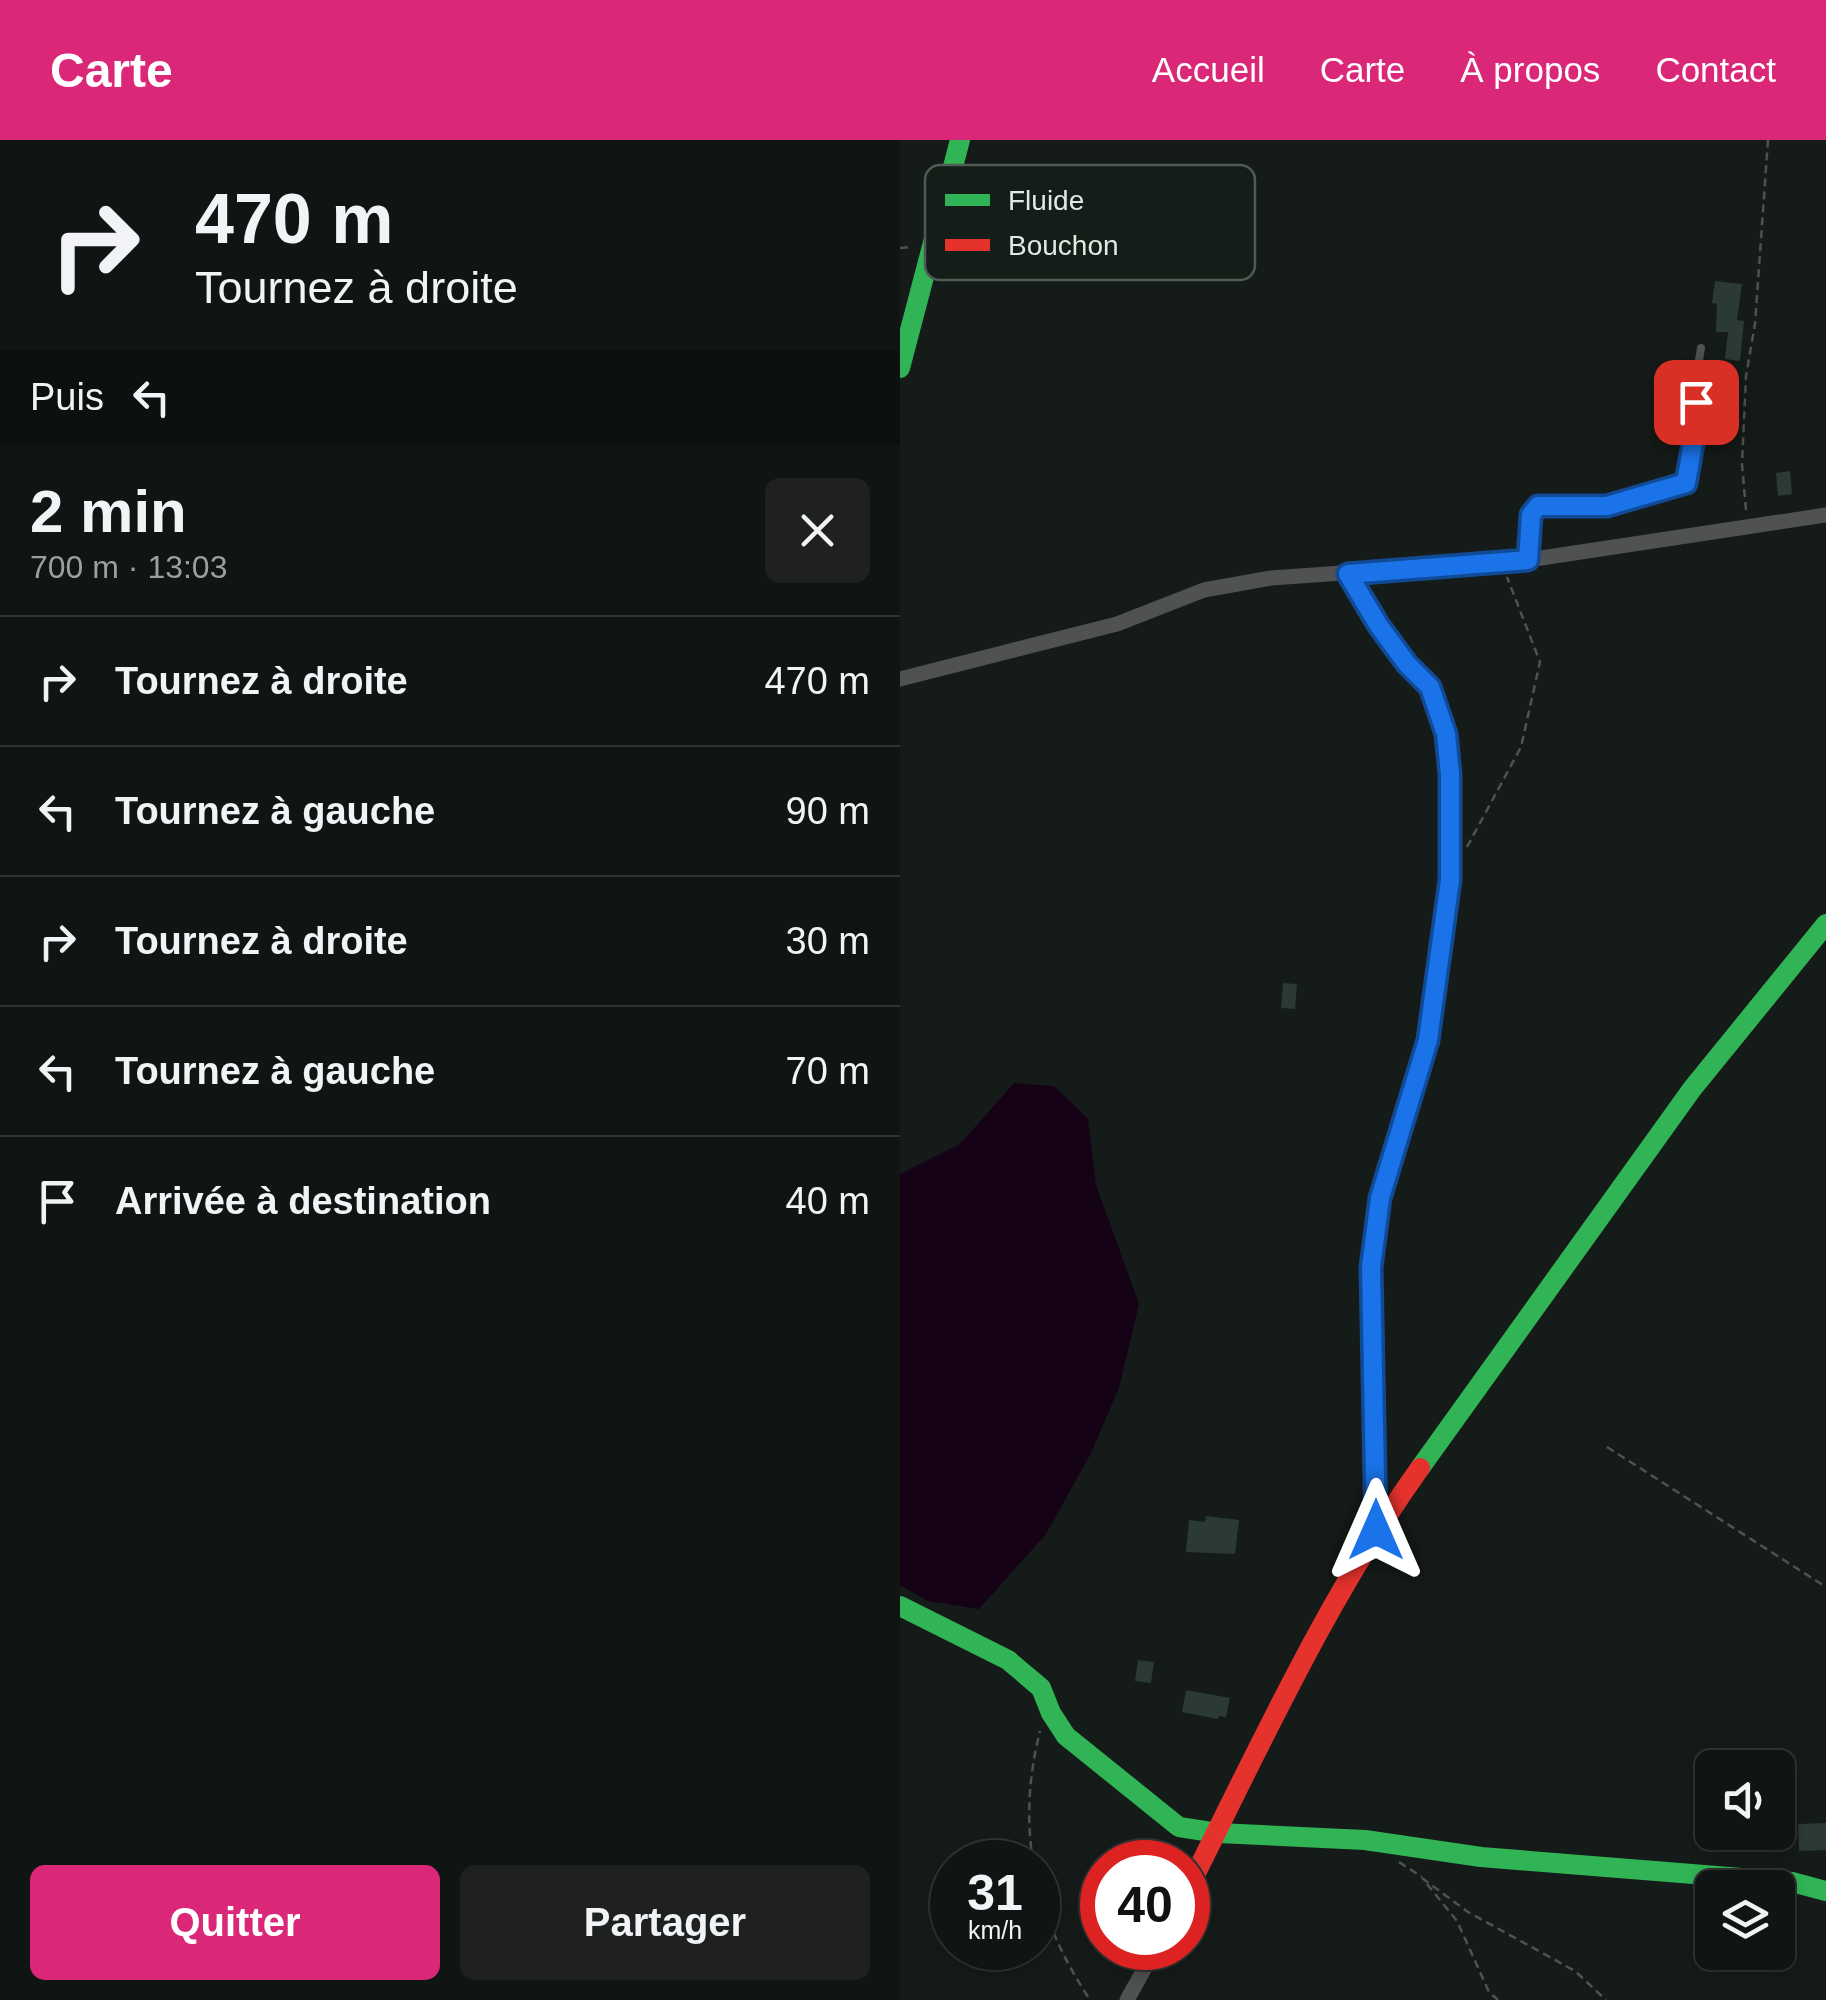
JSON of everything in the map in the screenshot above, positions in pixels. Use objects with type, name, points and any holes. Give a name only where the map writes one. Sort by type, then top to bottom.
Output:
[{"type":"street","points":[[953,165],[960,140]]},
{"type":"street","points":[[900,368],[925,273]]},
{"type":"street","points":[[900,679],[1117,624],[1204,590],[1270,578],[1528,560],[1826,515]]},
{"type":"street","points":[[1348,574],[1379,626],[1430,687],[1446,734],[1450,774],[1450,880],[1428,1040],[1380,1198],[1371,1267],[1376,1530]]},
{"type":"street","points":[[1210,1848],[1295,1677],[1376,1530],[1692,1089],[1826,924]]},
{"type":"street","points":[[900,1606],[1008,1660],[1042,1688],[1066,1736],[1180,1827],[1218,1833],[1365,1840],[1481,1857],[1792,1882],[1826,1890]]},
{"type":"street","points":[[1127,2000],[1144,1970]]},
{"type":"lane","points":[[1528,560],[1531,515],[1538,506],[1607,506],[1686,483],[1696,426],[1696,378],[1701,348]]},
{"type":"path","points":[[1748,526],[1742,464],[1768,140]]},
{"type":"path","points":[[1468,846],[1521,748],[1540,662],[1501,561]]},
{"type":"path","points":[[1607,1447],[1826,1587]]},
{"type":"path","points":[[1031,1840],[1028,1796],[1031,1767],[1047,1704]]},
{"type":"path","points":[[1394,1859],[1468,1912],[1575,1971],[1606,2000]]},
{"type":"path","points":[[1422,1878],[1457,1921],[1488,1992],[1498,2000]]},
{"type":"path","points":[[1060,1947],[1090,2000]]},
{"type":"shaded area","points":[[1014,1083],[1054,1086],[1088,1119],[1096,1185],[1139,1304],[1119,1388],[1090,1455],[1046,1534],[979,1609],[928,1601],[900,1585],[900,1174],[960,1144]]},
{"type":"building","points":[[1715,281],[1742,284],[1737,320],[1744,321],[1740,361],[1725,359],[1728,332],[1716,332],[1717,304],[1712,303]]},
{"type":"building","points":[[1790,471],[1792,494],[1778,496],[1776,473]]},
{"type":"building","points":[[1283,983],[1297,984],[1295,1009],[1281,1008]]},
{"type":"building","points":[[1206,1516],[1239,1520],[1235,1554],[1186,1552],[1189,1520],[1205,1522]]},
{"type":"building","points":[[1138,1660],[1154,1662],[1151,1683],[1135,1681]]},
{"type":"building","points":[[1186,1690],[1230,1698],[1226,1717],[1182,1712]]},
{"type":"building","points":[[1826,1823],[1826,1850],[1799,1851],[1798,1824]]},
{"type":"traffic: fast","points":[[953,165],[960,140]]},
{"type":"traffic: fast","points":[[900,368],[925,273]]},
{"type":"traffic: fast","points":[[1348,574],[1379,626],[1430,687],[1446,734],[1450,773],[1450,880],[1427,1040],[1380,1198],[1371,1267],[1376,1530]]},
{"type":"traffic: fast","points":[[1420,1468],[1692,1089],[1826,924]]},
{"type":"traffic: fast","points":[[900,1606],[1008,1660],[1041,1688],[1066,1736],[1179,1827],[1218,1833],[1365,1840],[1481,1857],[1792,1882],[1826,1891]]},
{"type":"traffic: jam","points":[[1210,1845],[1325,1621],[1420,1468]]},
{"type":"route","points":[[1376,1530],[1371,1267],[1380,1198],[1428,1040],[1450,880],[1450,774],[1446,734],[1430,687],[1379,626],[1348,574],[1528,560],[1531,515],[1538,506],[1607,506],[1686,483],[1696,402]]}]
